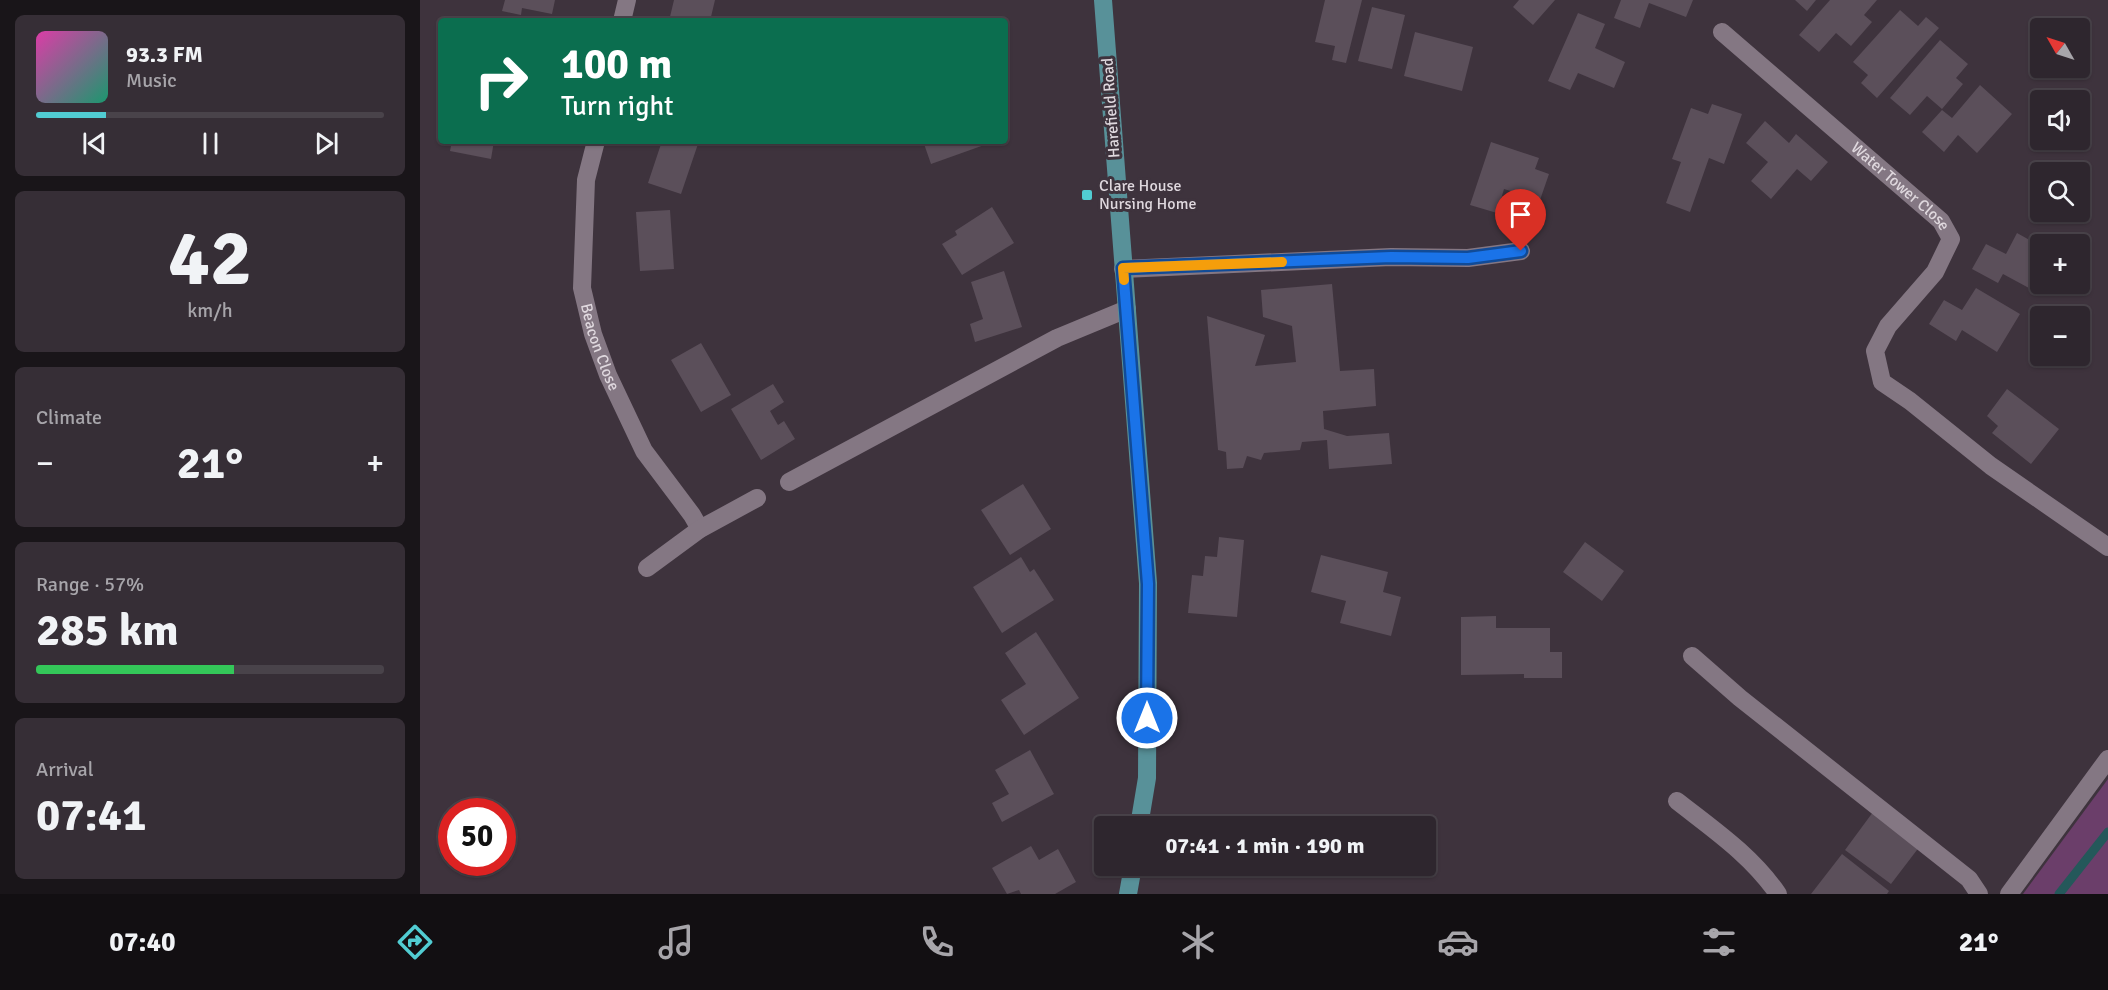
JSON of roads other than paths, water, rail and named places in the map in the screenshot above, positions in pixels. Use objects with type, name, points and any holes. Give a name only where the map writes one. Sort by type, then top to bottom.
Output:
[{"type":"main road","name":"Harefield Road","points":[[1103,0],[1148,584],[1147,778],[1141,816]]},
{"type":"main road","points":[[1128,894],[1131,876]]},
{"type":"street","points":[[623,18],[627,0]]},
{"type":"street","name":"Water Tower Close","points":[[1722,32],[1941,221],[1951,239],[1935,272],[1888,326],[1875,351],[1882,382],[1910,401],[1991,466],[2108,548]]},
{"type":"street","name":"Beacon Close","points":[[595,144],[586,180],[582,288],[593,334],[608,375],[644,451],[700,529]]},
{"type":"street","points":[[1123,268],[1391,257],[1468,258],[1521,251]]},
{"type":"street","points":[[789,482],[1058,338],[1127,309]]},
{"type":"street","points":[[647,568],[700,529],[757,498]]},
{"type":"street","points":[[1692,656],[1740,698],[1969,879],[1979,894]]},
{"type":"street","points":[[2009,894],[2108,759]]},
{"type":"street","points":[[1677,801],[1741,850],[1762,872],[1778,894]]},
{"type":"waterway","points":[[2059,894],[2108,832]]},
{"type":"place","name":"Clare House Nursing Home","points":[[1087,195]]}]
